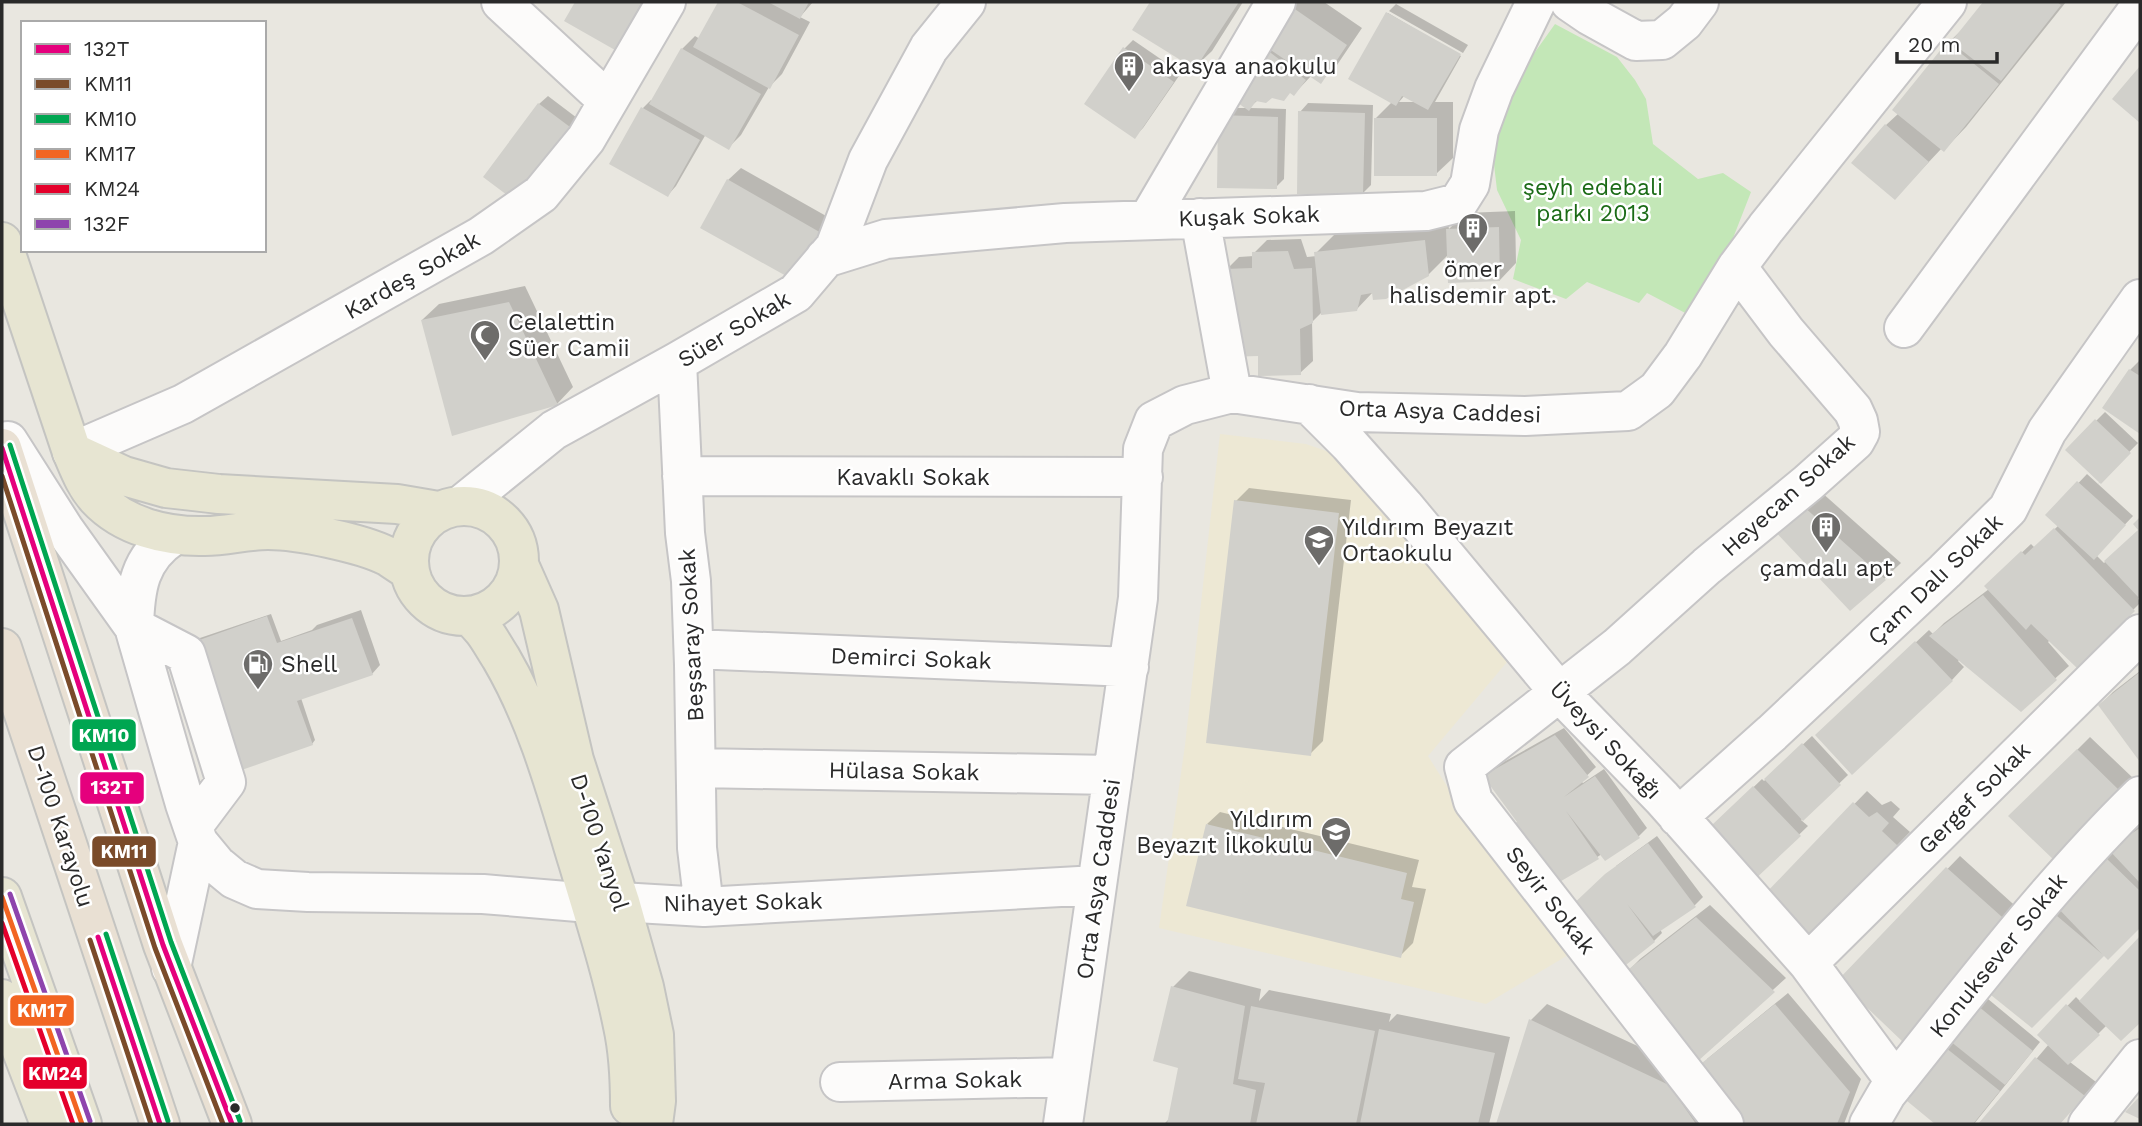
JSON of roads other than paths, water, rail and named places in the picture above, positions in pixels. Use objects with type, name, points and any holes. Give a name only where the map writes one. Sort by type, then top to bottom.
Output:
[{"type":"highway","points":[[2,448],[171,968],[232,1124]]},
{"type":"highway","name":"D-100 Karayolu","points":[[2,648],[160,1124]]},
{"type":"main road","points":[[2,242],[72,452],[85,480],[107,507],[143,527],[173,536],[268,530],[315,535],[386,556],[410,571]]},
{"type":"main road","points":[[72,452],[124,476],[166,488],[219,495],[449,509],[478,508],[495,516],[508,529],[516,545],[519,565],[515,581],[506,596],[493,608],[469,616],[441,611],[426,602],[415,587],[410,571],[409,553],[415,536],[426,521],[449,509]]},
{"type":"main road","name":"D-100 Yanyol","points":[[519,565],[540,610],[605,902],[609,968],[624,1028],[630,1072],[630,1124]]},
{"type":"main road","name":"D-100 Yanyol","points":[[469,616],[482,627],[526,706],[554,782],[644,987],[653,1035],[656,1101],[653,1124]]},
{"type":"main road","points":[[2,897],[82,1124]]},
{"type":"main road","points":[[2,999],[50,1124]]},
{"type":"street","points":[[501,2],[608,101]]},
{"type":"street","name":"Kardeş Sokak","points":[[72,452],[183,404],[481,236],[541,194],[586,139],[666,2]]},
{"type":"street","name":"Süer Sokak","points":[[449,509],[554,430],[796,293],[835,247],[869,160],[929,48],[966,2]]},
{"type":"street","points":[[1148,220],[1276,2]]},
{"type":"street","name":"Kuşak Sokak","points":[[825,258],[886,239],[1065,223],[1426,211],[1458,203],[1470,184],[1479,130],[1494,89],[1536,2]]},
{"type":"street","points":[[1570,2],[1636,41],[1662,40],[1684,22],[1699,2]]},
{"type":"street","name":"Orta Asya Caddesi","points":[[1063,1124],[1138,598],[1143,449],[1154,421],[1185,405],[1232,393],[1357,412],[1525,416],[1628,411],[1657,390],[1766,228],[1947,2]]},
{"type":"street","points":[[1904,327],[2140,7]]},
{"type":"street","points":[[1200,218],[1232,393]]},
{"type":"street","name":"Heyecan Sokak","points":[[1559,692],[1617,647],[1707,566],[1808,484],[1855,441],[1860,432],[1853,410],[1786,332],[1737,268]]},
{"type":"street","name":"Çam Dalı Sokak","points":[[1678,817],[1782,724],[2008,509],[2047,431],[2140,299]]},
{"type":"street","name":"Beşsaray Sokak","points":[[677,362],[685,533],[691,580],[694,649],[697,848],[704,907]]},
{"type":"street","name":"Üveysi Sokağı","points":[[1309,404],[1404,506],[1559,692],[1678,817],[1808,963],[1896,1082]]},
{"type":"street","points":[[2,431],[64,529],[134,627],[195,834],[171,968]]},
{"type":"street","name":"Kavaklı Sokak","points":[[682,476],[1143,477]]},
{"type":"street","points":[[134,627],[142,570],[152,552],[173,536]]},
{"type":"street","name":"Gergef Sokak","points":[[1808,963],[2140,634]]},
{"type":"street","name":"Demirci Sokak","points":[[694,649],[1129,667]]},
{"type":"street","name":"Seyir Sokak","points":[[1559,692],[1464,766],[1473,801],[1724,1124]]},
{"type":"street","name":"Hülasa Sokak","points":[[696,768],[1113,775]]},
{"type":"street","name":"Konuksever Sokak","points":[[1869,1124],[1887,1093],[2051,889],[2140,796]]},
{"type":"street","name":"Nihayet Sokak","points":[[195,834],[217,865],[234,879],[257,889],[308,892],[483,894],[704,907],[1097,885]]},
{"type":"street","points":[[2088,1124],[2140,1059]]},
{"type":"street","name":"Arma Sokak","points":[[840,1082],[1069,1077]]},
{"type":"place","name":"akasya anaokulu","points":[[1129,93]]},
{"type":"place","name":"ömer halisdemir apt.","points":[[1473,255]]},
{"type":"place","name":"Celalettin Süer Camii","points":[[485,362]]},
{"type":"place","name":"çamdalı apt","points":[[1826,554]]},
{"type":"place","name":"Yıldırım Beyazıt Ortaokulu","points":[[1319,567]]},
{"type":"place","name":"Shell","points":[[258,691]]},
{"type":"place","name":"Yıldırım Beyazıt İlkokulu","points":[[1336,859]]},
{"type":"park label","name":"şeyh edebali parkı 2013","points":[[1593,200]]}]
